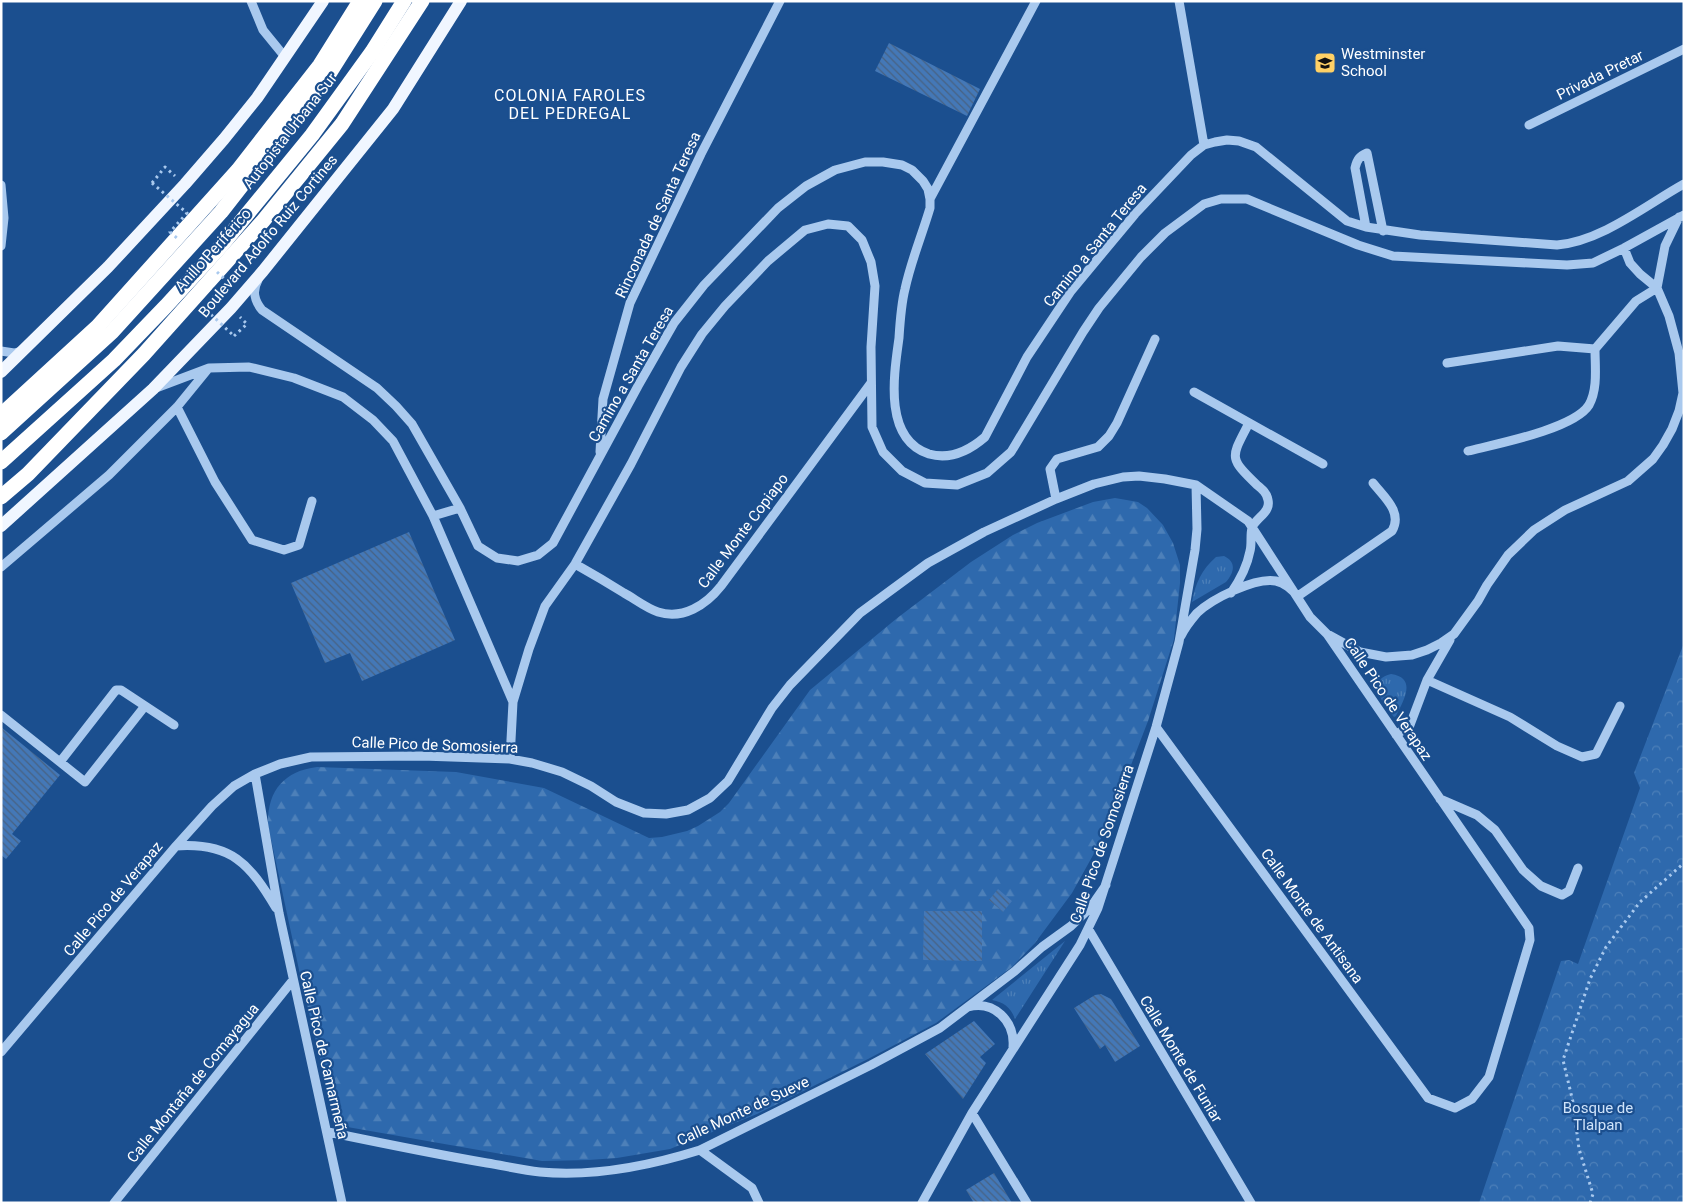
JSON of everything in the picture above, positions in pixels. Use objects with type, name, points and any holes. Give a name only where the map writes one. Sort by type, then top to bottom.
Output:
[{"type":"highway","points":[[1,415],[98,326],[238,170],[320,65],[360,1]]},
{"type":"highway","name":"Autopista Urbana Sur","points":[[1,433],[112,332],[221,212],[327,77],[375,1]]},
{"type":"highway","name":"Autopista Urbana Sur","points":[[1,462],[114,360],[221,246],[312,136],[372,52],[404,1]]},
{"type":"highway","name":"Anillo Periférico","points":[[1,497],[28,474],[144,354],[262,221],[342,124],[422,1]]},
{"type":"main road","points":[[1,372],[108,267],[185,184],[246,112],[323,1]]},
{"type":"main road","name":"Boulevard Adolfo Ruiz Cortines","points":[[1,526],[153,389],[263,272],[394,109],[461,1]]},
{"type":"street","points":[[251,1],[263,30],[285,57]]},
{"type":"street","name":"Rinconada de Santa Teresa","points":[[600,455],[603,399],[630,303],[700,154],[780,1]]},
{"type":"street","points":[[930,199],[1036,1]]},
{"type":"street","points":[[1180,1],[1204,145]]},
{"type":"street","name":"Privada Pretar","points":[[1529,125],[1684,50]]},
{"type":"street","name":"Camino a Santa Teresa","points":[[263,272],[254,290],[257,304],[262,310],[377,388],[396,406],[412,424],[460,508],[478,546],[487,553],[508,561],[528,559],[546,550],[556,539],[662,342],[704,285],[778,208],[806,186],[834,170],[866,162],[902,165],[912,170],[928,189],[930,208],[905,290],[894,390],[899,422],[908,440],[924,452],[944,456],[955,454],[976,445],[985,437],[1027,357],[1071,291],[1135,214],[1191,155],[1204,145],[1227,140],[1239,141],[1256,147],[1347,221],[1383,231],[1420,235],[1558,245],[1568,244],[1600,232],[1684,184]]},
{"type":"street","points":[[1366,227],[1355,168],[1356,160],[1368,153],[1383,231]]},
{"type":"street","points":[[1,185],[4,218],[1,246]]},
{"type":"street","points":[[510,759],[513,702],[529,649],[545,606],[575,564],[631,464],[681,367],[702,334],[725,306],[768,261],[806,230],[828,224],[848,226],[862,240],[871,262],[875,286],[870,383],[872,427],[883,452],[902,471],[925,483],[957,485],[987,473],[1011,452],[1083,332],[1119,282],[1165,233],[1204,204],[1221,199],[1247,199],[1350,242],[1393,256],[1567,265],[1593,263],[1682,216]]},
{"type":"street","points":[[1468,451],[1518,439],[1574,420],[1588,406],[1595,384],[1595,349],[1636,301],[1657,288],[1665,246],[1682,216]]},
{"type":"street","name":"Calle Pico de Verapaz","points":[[1327,634],[1360,652],[1386,657],[1412,655],[1441,643],[1454,634],[1478,601],[1497,570],[1521,542],[1549,519],[1628,481],[1647,465],[1663,445],[1672,429],[1683,394],[1679,353],[1669,316],[1657,288],[1630,263],[1624,248]]},
{"type":"street","points":[[1056,499],[1050,469],[1057,460],[1098,447],[1109,436],[1117,423],[1155,339]]},
{"type":"street","points":[[1447,363],[1558,346],[1595,349]]},
{"type":"street","points":[[1,351],[14,353],[22,351]]},
{"type":"street","points":[[153,389],[209,368],[249,367],[294,378],[342,397],[373,420],[393,440],[433,516],[513,702]]},
{"type":"street","points":[[1,567],[109,475],[177,407],[209,368]]},
{"type":"street","name":"Calle Monte Copiapo","points":[[575,564],[659,612],[678,614],[697,607],[721,586],[870,383]]},
{"type":"street","points":[[1194,392],[1322,464]]},
{"type":"street","points":[[177,407],[215,482],[252,540],[284,550],[299,545],[312,501]]},
{"type":"street","points":[[1231,593],[1243,574],[1247,563],[1252,527],[1267,511],[1269,501],[1266,493],[1238,467],[1235,457],[1236,448],[1249,423]]},
{"type":"street","name":"Calle Pico de Somosierra","points":[[255,774],[280,764],[311,757],[422,756],[510,759],[562,772],[591,786],[616,802],[644,813],[671,813],[688,810],[710,798],[728,781],[772,708],[790,685],[860,613],[928,563],[984,532],[1094,484],[1124,477],[1152,477],[1196,484],[1248,521],[1310,617],[1327,634]]},
{"type":"street","points":[[1179,642],[1190,621],[1198,612],[1231,593],[1256,582],[1269,580],[1286,585],[1298,596],[1392,530],[1396,521],[1395,511],[1373,483]]},
{"type":"street","name":"Calle Pico de Somosierra","points":[[922,1203],[972,1113],[1088,930],[1098,908],[1156,727],[1179,642],[1195,550],[1197,529],[1196,484]]},
{"type":"street","points":[[433,516],[460,508]]},
{"type":"street","name":"Calle Pico de Verapaz","points":[[1327,634],[1529,928],[1530,940],[1489,1077],[1472,1099],[1455,1108]]},
{"type":"street","points":[[1396,735],[1410,725],[1427,680],[1454,634]]},
{"type":"street","points":[[1427,680],[1510,717],[1557,746],[1582,758],[1596,754],[1620,706]]},
{"type":"street","points":[[60,762],[116,690],[121,690],[174,725]]},
{"type":"street","points":[[1,715],[85,782],[145,706]]},
{"type":"street","name":"Calle Monte de Antisana","points":[[1156,727],[1428,1098],[1455,1108]]},
{"type":"street","name":"Calle Pico de Verapaz","points":[[1,1052],[212,806],[234,786],[255,774]]},
{"type":"street","name":"Calle Pico de Camarmeña","points":[[255,774],[279,913],[342,1203]]},
{"type":"street","points":[[1439,799],[1477,815],[1495,830],[1523,870],[1540,886],[1562,895],[1569,891],[1578,868]]},
{"type":"street","name":"Calle Pico de Camarmeña","points":[[176,846],[188,845],[211,848],[241,860],[264,889],[279,913]]},
{"type":"street","name":"Calle Monte de Sueve","points":[[328,1132],[457,1158],[540,1172],[615,1170],[672,1159],[700,1150],[871,1065],[940,1028],[1071,926],[1090,908],[1106,885]]},
{"type":"street","name":"Calle Monte de Funiar","points":[[1088,930],[1251,1203]]},
{"type":"street","name":"Calle Montaña de Comayagua","points":[[114,1203],[293,980]]},
{"type":"street","points":[[963,1009],[971,1006],[986,1006],[1001,1014],[1006,1019],[1013,1033],[1013,1048]]},
{"type":"street","points":[[972,1113],[1027,1203]]},
{"type":"street","points":[[700,1150],[752,1188],[759,1203]]},
{"type":"path","points":[[152,183],[165,167]]},
{"type":"path","points":[[234,336],[247,324]]},
{"type":"path","points":[[1590,1203],[1592,1194],[1579,1149],[1573,1102],[1563,1060],[1590,979],[1606,946],[1640,902],[1684,863]]},
{"type":"green space","points":[[1115,498],[1138,502],[1147,508],[1163,525],[1173,543],[1180,565],[1174,639],[1148,721],[1097,848],[1072,893],[1035,943],[1012,967],[936,1023],[757,1114],[670,1149],[617,1158],[542,1161],[336,1125],[301,979],[268,825],[268,813],[274,793],[287,778],[305,769],[317,767],[456,772],[544,788],[649,838],[687,831],[720,812],[729,803],[810,690],[896,619],[971,562],[1013,535],[1037,523],[1093,502]]},
{"type":"green space","points":[[1224,556],[1231,561],[1233,568],[1229,579],[1192,602],[1197,583],[1203,572],[1216,557]]},
{"type":"green space","name":"Bosque de Tlalpan","points":[[1684,643],[1684,1203],[1479,1203],[1561,961],[1569,960],[1578,964],[1640,788],[1634,773]]},
{"type":"green space","points":[[1391,674],[1399,676],[1406,685],[1405,697],[1394,717],[1382,700],[1377,687],[1383,677]]},
{"type":"green space","points":[[1065,941],[1015,1019],[1006,1006],[992,1000]]},
{"type":"building","points":[[889,43],[980,89],[967,116],[875,71]]},
{"type":"building","points":[[409,532],[455,640],[362,681],[350,653],[325,663],[291,583]]},
{"type":"building","points":[[1,727],[60,775],[12,834],[21,841],[6,859],[1,855]]},
{"type":"building","points":[[998,889],[1012,901],[1003,912],[989,900]]},
{"type":"building","points":[[924,911],[982,911],[982,961],[923,960]]},
{"type":"building","points":[[1101,994],[1111,999],[1140,1046],[1115,1062],[1105,1045],[1100,1049],[1074,1008],[1095,995]]},
{"type":"building","points":[[974,1021],[995,1044],[980,1057],[986,1063],[963,1099],[925,1054]]},
{"type":"building","points":[[994,1173],[1012,1203],[974,1203],[966,1190]]},
{"type":"place","name":"Westminster School","points":[[1325,63]]},
{"type":"district","name":"COLONIA FAROLES DEL PEDREGAL","points":[[570,104]]}]
